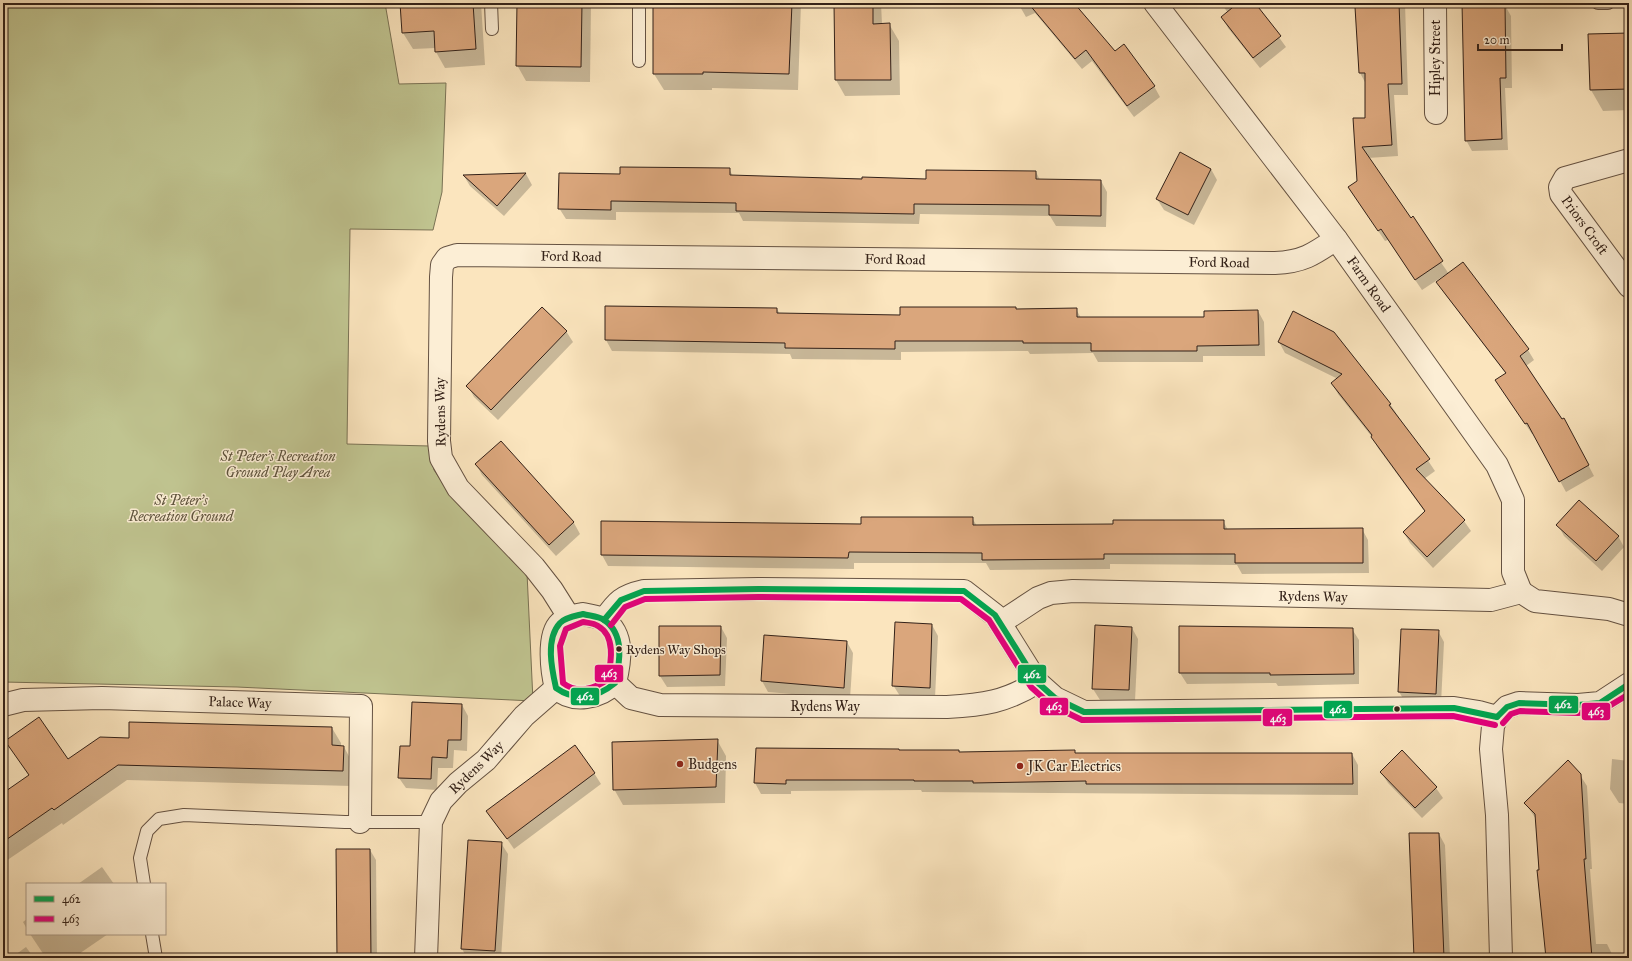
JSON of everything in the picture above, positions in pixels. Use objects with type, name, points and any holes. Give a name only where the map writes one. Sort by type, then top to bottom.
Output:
[{"type":"street","name":"Farm Road","points":[[1155,3],[1336,239],[1497,465],[1513,500],[1513,572],[1520,592]]},
{"type":"street","name":"Hipley Street","points":[[1435,3],[1436,113]]},
{"type":"street","name":"Priors Croft","points":[[1629,160],[1574,174],[1564,178],[1560,187],[1561,194],[1629,286]]},
{"type":"street","name":"Ford Road","points":[[447,258],[465,255],[1275,263],[1296,262],[1311,256],[1336,239]]},
{"type":"street","name":"Rydens Way","points":[[447,258],[442,265],[441,278],[439,441],[441,458],[458,488],[534,567],[552,590],[569,617]]},
{"type":"street","points":[[604,620],[614,605],[626,595],[644,591],[758,589],[964,591],[995,615],[1037,682],[1055,698],[1084,712],[1454,708],[1497,717]]},
{"type":"street","name":"Rydens Way","points":[[1000,623],[1038,598],[1050,593],[1073,591],[1491,600],[1520,592]]},
{"type":"street","points":[[1520,592],[1535,601],[1609,609],[1629,615]]},
{"type":"street","points":[[583,614],[604,620],[619,640],[620,656],[615,683],[597,696],[583,698],[569,696],[556,688],[551,651],[553,636],[558,624],[569,617],[583,614]]},
{"type":"street","name":"Rydens Way","points":[[615,683],[631,698],[660,704],[947,707],[974,706],[1000,701],[1021,693],[1037,682]]},
{"type":"street","points":[[1501,958],[1497,815],[1491,749],[1493,726],[1497,717],[1507,707],[1519,703],[1578,705],[1600,703],[1629,684]]},
{"type":"street","name":"Rydens Way","points":[[426,958],[430,822],[441,801],[458,783],[486,760],[524,716],[556,688]]},
{"type":"street","name":"Palace Way","points":[[3,705],[22,700],[102,698],[361,706],[360,822]]},
{"type":"lane","points":[[491,3],[492,29]]},
{"type":"lane","points":[[639,3],[639,61]]},
{"type":"lane","points":[[1598,3],[1608,3]]},
{"type":"lane","points":[[144,883],[140,858],[148,831],[159,818],[184,815],[360,822],[430,822]]},
{"type":"lane","points":[[152,935],[156,958]]},
{"type":"green space","name":"St Peter's Recreation Ground","points":[[3,3],[385,3],[399,84],[446,83],[442,192],[433,230],[350,229],[347,444],[430,446],[434,470],[446,488],[527,573],[533,701],[237,687],[3,682]]},
{"type":"building","points":[[400,3],[473,3],[476,49],[435,52],[434,31],[402,33]]},
{"type":"building","points":[[517,3],[582,3],[581,67],[516,66]]},
{"type":"building","points":[[653,3],[792,3],[789,74],[703,72],[703,74],[653,74]]},
{"type":"building","points":[[834,3],[873,3],[873,24],[890,23],[891,80],[835,80]]},
{"type":"building","points":[[1028,3],[1074,3],[1115,51],[1124,44],[1155,86],[1127,106],[1086,50],[1075,59]]},
{"type":"building","points":[[1238,3],[1255,3],[1281,36],[1253,58],[1221,17]]},
{"type":"building","points":[[1363,3],[1399,3],[1402,84],[1388,84],[1392,145],[1362,147],[1411,218],[1413,216],[1443,261],[1415,280],[1381,229],[1378,231],[1348,187],[1357,181],[1353,118],[1365,118],[1365,73],[1359,73],[1355,7],[1364,6]]},
{"type":"building","points":[[1462,3],[1505,4],[1506,78],[1500,78],[1502,139],[1465,141]]},
{"type":"building","points":[[1629,33],[1629,89],[1590,90],[1588,34]]},
{"type":"building","points":[[1180,152],[1211,169],[1188,215],[1156,199]]},
{"type":"building","points":[[620,167],[730,168],[730,175],[862,179],[862,177],[926,179],[926,170],[1036,171],[1036,179],[1101,180],[1101,216],[1049,215],[1049,205],[914,204],[914,214],[736,211],[736,203],[611,201],[611,210],[558,209],[559,173],[620,174]]},
{"type":"building","points":[[526,173],[497,206],[463,175]]},
{"type":"building","points":[[1463,262],[1529,349],[1520,356],[1562,419],[1564,418],[1589,465],[1559,482],[1527,423],[1525,424],[1495,380],[1506,373],[1436,282]]},
{"type":"building","points":[[605,306],[777,308],[777,313],[900,315],[900,307],[1016,307],[1016,309],[1077,308],[1077,317],[1204,317],[1204,311],[1258,310],[1259,345],[1197,346],[1197,351],[1091,351],[1091,343],[1023,343],[1023,341],[895,341],[895,349],[785,348],[785,343],[605,340]]},
{"type":"building","points":[[542,307],[567,331],[491,410],[466,386]]},
{"type":"building","points":[[1293,311],[1334,332],[1391,404],[1389,405],[1430,459],[1416,469],[1465,520],[1427,557],[1403,532],[1425,511],[1371,437],[1372,435],[1331,383],[1342,374],[1278,342]]},
{"type":"building","points":[[501,441],[574,522],[549,545],[475,464]]},
{"type":"building","points":[[1579,500],[1619,536],[1596,561],[1556,525]]},
{"type":"building","points":[[861,517],[973,517],[973,525],[1113,524],[1113,520],[1224,520],[1224,529],[1363,528],[1363,563],[1235,563],[1235,554],[1104,554],[1104,559],[982,560],[982,553],[849,552],[848,558],[601,555],[601,521],[861,524]]},
{"type":"building","points":[[895,622],[932,624],[930,688],[892,686]]},
{"type":"building","points":[[1095,625],[1132,627],[1129,690],[1092,689]]},
{"type":"building","points":[[659,626],[721,626],[720,675],[659,676]]},
{"type":"building","points":[[1179,626],[1353,628],[1354,674],[1270,675],[1270,673],[1179,673]]},
{"type":"building","points":[[1401,629],[1439,630],[1436,694],[1398,692]]},
{"type":"building","points":[[764,635],[847,641],[844,688],[761,681]]},
{"type":"building","points":[[412,702],[462,704],[461,740],[448,740],[447,758],[432,757],[431,779],[398,778],[400,746],[410,746]]},
{"type":"building","points":[[39,717],[68,759],[100,737],[129,738],[129,722],[332,727],[332,745],[344,746],[343,771],[118,765],[54,810],[52,808],[3,842],[3,793],[29,775],[5,741]]},
{"type":"building","name":"Budgens","points":[[718,739],[716,787],[613,790],[612,742]]},
{"type":"building","points":[[575,745],[595,773],[507,839],[486,811]]},
{"type":"building","points":[[756,748],[959,750],[959,752],[1075,750],[1075,753],[1352,753],[1353,784],[1086,784],[1086,781],[973,783],[973,781],[914,780],[786,780],[786,784],[754,783]]},
{"type":"building","points":[[1402,750],[1437,787],[1415,808],[1380,772]]},
{"type":"building","points":[[1568,760],[1581,774],[1586,859],[1584,859],[1592,958],[1546,958],[1537,870],[1539,870],[1535,814],[1524,803]]},
{"type":"building","points":[[1409,833],[1439,833],[1444,958],[1414,958]]},
{"type":"building","points":[[468,840],[502,842],[495,951],[461,949]]},
{"type":"building","points":[[336,849],[370,849],[371,958],[337,958]]},
{"type":"transit line","name":"462","points":[[604,620],[621,600],[644,591],[758,589],[964,591],[995,615],[1037,682],[1055,698],[1084,712],[1454,708],[1497,717]]},
{"type":"transit line","name":"463","points":[[611,625],[625,607],[645,599],[758,597],[961,599],[989,620],[1031,687],[1051,705],[1082,720],[1453,716],[1495,725]]},
{"type":"transit line","name":"462","points":[[583,614],[602,619],[611,626],[618,641],[619,658],[615,683],[594,695],[579,697],[556,688],[551,646],[552,637],[560,623],[568,618],[583,614]]},
{"type":"transit line","name":"463","points":[[583,622],[595,624],[604,630],[608,636],[611,650],[608,679],[592,688],[586,689],[574,688],[563,683],[560,646],[566,629],[583,622]]},
{"type":"transit line","name":"462","points":[[1497,717],[1507,707],[1519,703],[1578,705],[1600,703],[1629,684]]},
{"type":"transit line","name":"463","points":[[1503,723],[1511,714],[1520,711],[1578,713],[1601,711],[1629,694]]},
{"type":"place","name":"Rydens Way Shops","points":[[619,649]]},
{"type":"place","name":"Budgens","points":[[680,764]]},
{"type":"place","name":"JK Car Electrics","points":[[1020,766]]},
{"type":"park label","name":"St Peter's Recreation Ground Play Area","points":[[278,464]]}]
